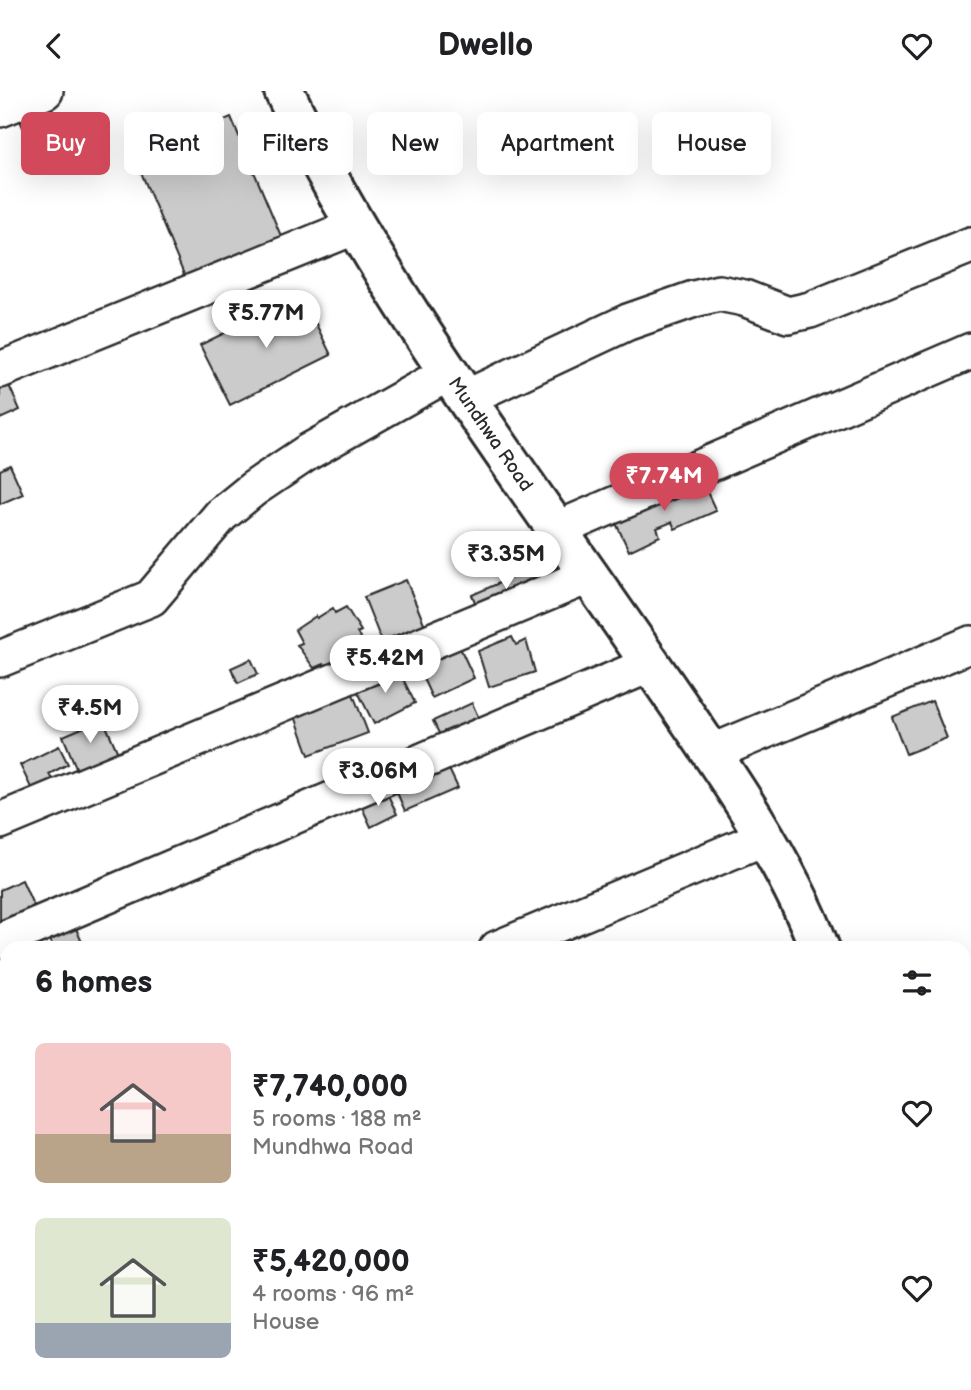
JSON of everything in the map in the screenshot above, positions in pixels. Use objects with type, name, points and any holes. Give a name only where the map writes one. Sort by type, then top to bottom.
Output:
[{"type":"main road","name":"Mundhwa Road","points":[[284,91],[356,226],[459,384],[711,753],[806,912],[817,941]]},
{"type":"street","points":[[0,110],[45,91]]},
{"type":"street","points":[[0,370],[356,226]]},
{"type":"street","points":[[0,659],[151,598],[221,515],[253,489],[308,452],[459,384],[628,322],[719,293],[744,297],[788,315],[810,310],[971,245]]},
{"type":"street","points":[[558,529],[971,351]]},
{"type":"street","points":[[0,821],[590,575]]},
{"type":"street","points":[[711,753],[971,644]]},
{"type":"street","points":[[0,941],[650,664]]},
{"type":"street","points":[[516,941],[763,838]]},
{"type":"building","points":[[43,102],[47,112],[21,112],[21,123],[17,113]]},
{"type":"building","points":[[231,117],[238,134],[238,175],[255,175],[281,236],[185,277],[142,175],[224,175],[224,120]]},
{"type":"building","points":[[302,295],[331,355],[230,405],[200,345]]},
{"type":"building","points":[[7,381],[20,410],[0,419],[0,384]]},
{"type":"building","points":[[10,465],[23,494],[0,504],[0,470]]},
{"type":"building","points":[[700,477],[716,511],[675,529],[672,522],[657,528],[660,536],[629,551],[613,517]]},
{"type":"building","points":[[533,568],[541,587],[480,614],[472,595]]},
{"type":"building","points":[[406,580],[426,628],[383,645],[364,597]]},
{"type":"building","points":[[346,607],[361,631],[357,633],[364,645],[353,651],[355,655],[342,662],[339,656],[335,658],[337,662],[325,668],[323,664],[314,668],[297,645],[302,643],[295,630],[333,608],[335,613]]},
{"type":"building","points":[[512,637],[516,645],[526,640],[535,672],[489,687],[478,651]]},
{"type":"building","points":[[456,639],[474,678],[432,698],[414,659]]},
{"type":"building","points":[[251,659],[258,674],[238,683],[231,668]]},
{"type":"building","points":[[396,665],[415,703],[374,724],[355,686]]},
{"type":"building","points":[[353,694],[368,733],[309,755],[295,716]]},
{"type":"building","points":[[932,701],[947,738],[906,754],[892,717]]},
{"type":"building","points":[[472,703],[484,730],[446,748],[433,721]]},
{"type":"building","points":[[103,719],[118,753],[77,770],[63,736]]},
{"type":"building","points":[[59,746],[68,764],[49,774],[55,786],[35,796],[20,765]]},
{"type":"building","points":[[447,765],[458,788],[405,811],[395,788]]},
{"type":"building","points":[[385,789],[397,814],[371,827],[359,801]]},
{"type":"building","points":[[22,880],[38,916],[0,933],[0,890]]},
{"type":"building","points":[[74,924],[81,941],[51,941],[48,935]]}]
